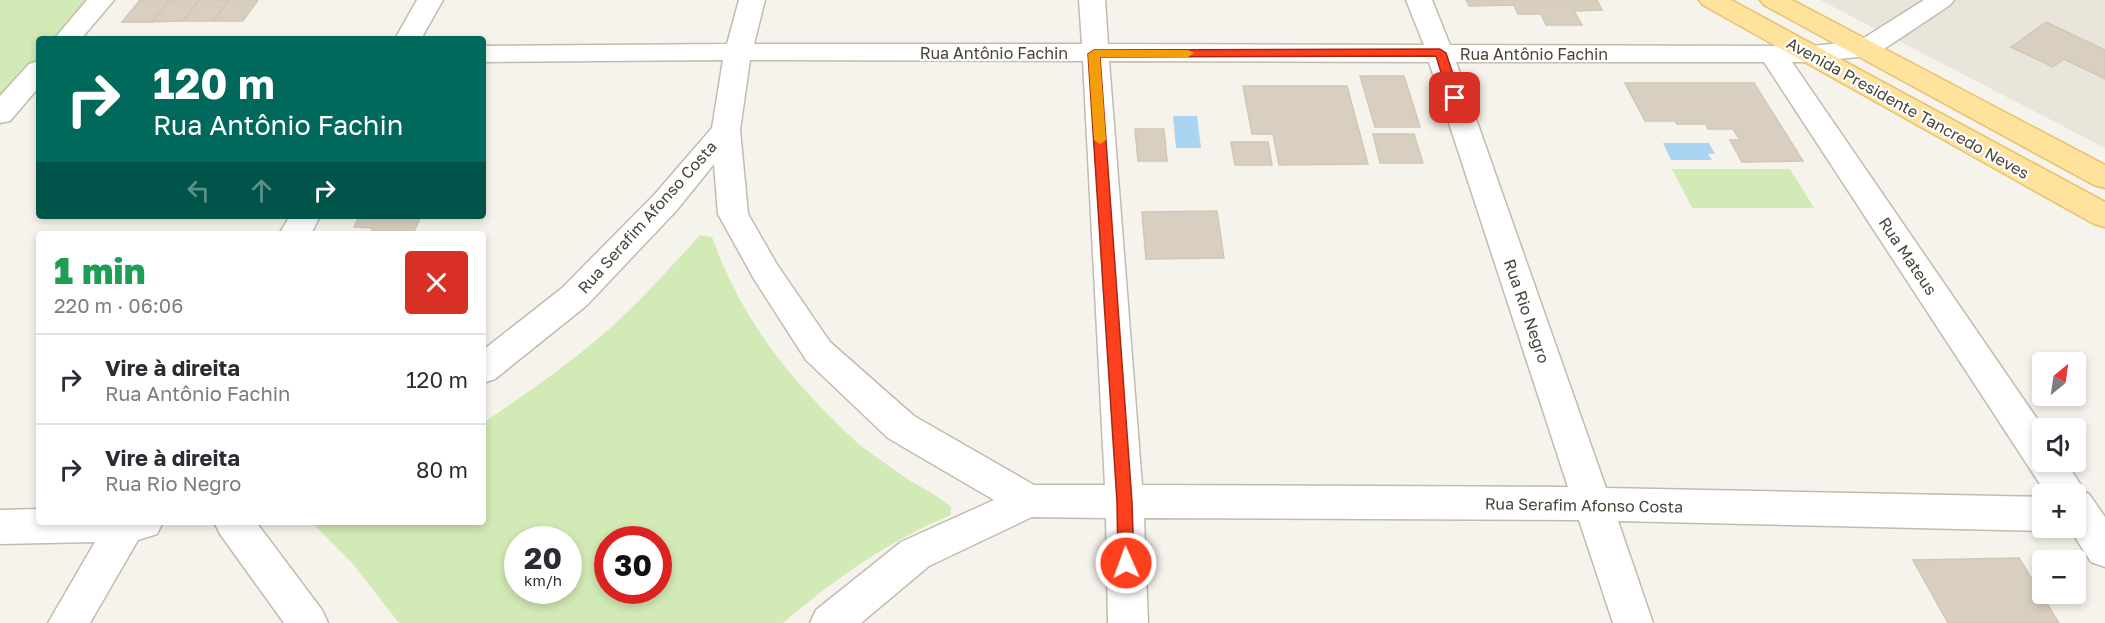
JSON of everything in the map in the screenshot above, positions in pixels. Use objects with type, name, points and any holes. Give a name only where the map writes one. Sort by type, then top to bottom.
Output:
[{"type":"main road","name":"Avenida Presidente Tancredo Neves","points":[[1712,0],[2105,216]]},
{"type":"main road","name":"Avenida Presidente Tancredo Neves","points":[[1773,0],[2105,178]]},
{"type":"street","points":[[70,36],[101,0]]},
{"type":"street","points":[[410,36],[430,0]]},
{"type":"street","points":[[752,0],[738,52],[726,130],[734,214],[765,271],[818,351],[901,427],[1029,501]]},
{"type":"street","points":[[1092,0],[1125,502],[1128,623]]},
{"type":"street","name":"Rua Rio Negro","points":[[1419,0],[1440,53],[1633,623]]},
{"type":"street","points":[[1866,49],[1941,0]]},
{"type":"street","name":"Rua Antônio Fachin","points":[[486,54],[738,52],[1773,55],[1866,49]]},
{"type":"street","name":"Rua Mateus","points":[[1773,55],[2032,441]]},
{"type":"street","points":[[0,114],[36,73]]},
{"type":"street","name":"Rua Serafim Afonso Costa","points":[[486,367],[574,297],[665,203],[726,130]]},
{"type":"street","points":[[830,623],[915,554],[1029,501]]},
{"type":"street","name":"Rua Serafim Afonso Costa","points":[[1029,501],[1591,504],[2032,514]]},
{"type":"street","points":[[2086,518],[2105,550]]},
{"type":"street","points":[[0,527],[66,525]]},
{"type":"street","points":[[68,623],[131,525]]},
{"type":"street","points":[[235,525],[308,623]]},
{"type":"shaded area","points":[[1820,0],[2105,0],[2105,148]]},
{"type":"green space","points":[[0,0],[96,0],[64,36],[36,36],[36,67],[0,108]]},
{"type":"green space","points":[[1672,169],[1790,169],[1814,208],[1692,208]]},
{"type":"green space","points":[[700,235],[712,237],[722,263],[747,311],[761,334],[794,377],[856,442],[946,503],[951,507],[951,515],[905,537],[863,562],[783,623],[399,623],[352,563],[314,525],[486,525],[486,421],[554,374],[636,304]]},
{"type":"water","points":[[1173,116],[1197,116],[1201,148],[1176,148]]},
{"type":"water","points":[[1663,143],[1709,143],[1715,154],[1708,154],[1712,160],[1671,160]]},
{"type":"building","points":[[140,0],[170,0],[152,22],[122,22]]},
{"type":"building","points":[[170,0],[199,0],[183,21],[152,22]]},
{"type":"building","points":[[199,0],[229,0],[213,21],[183,21]]},
{"type":"building","points":[[229,0],[258,0],[243,21],[213,21]]},
{"type":"building","points":[[1466,0],[1597,0],[1602,10],[1574,11],[1582,25],[1546,25],[1541,14],[1518,14],[1514,5],[1469,6]]},
{"type":"building","points":[[2046,22],[2105,50],[2105,79],[2064,59],[2053,67],[2011,47]]},
{"type":"building","points":[[1360,76],[1404,76],[1420,127],[1375,127]]},
{"type":"building","points":[[1625,83],[1754,83],[1803,161],[1742,162],[1730,140],[1740,140],[1733,129],[1708,129],[1706,124],[1677,124],[1675,121],[1645,121]]},
{"type":"building","points":[[1243,86],[1347,86],[1368,164],[1279,165],[1273,134],[1252,134]]},
{"type":"building","points":[[1135,129],[1164,129],[1167,161],[1138,161]]},
{"type":"building","points":[[1373,134],[1414,134],[1423,163],[1380,163]]},
{"type":"building","points":[[1231,142],[1268,142],[1272,165],[1235,165]]},
{"type":"building","points":[[1217,211],[1224,258],[1146,259],[1142,212]]},
{"type":"building","points":[[358,219],[420,219],[414,231],[372,231],[373,228],[354,227]]},
{"type":"building","points":[[2019,558],[2032,579],[2032,604],[2047,604],[2059,623],[1948,623],[1913,560]]},
{"type":"slow traffic","points":[[1100,140],[1094,54],[1188,53]]},
{"type":"route","points":[[1126,563],[1125,502],[1094,54],[1440,53],[1455,98]]}]
